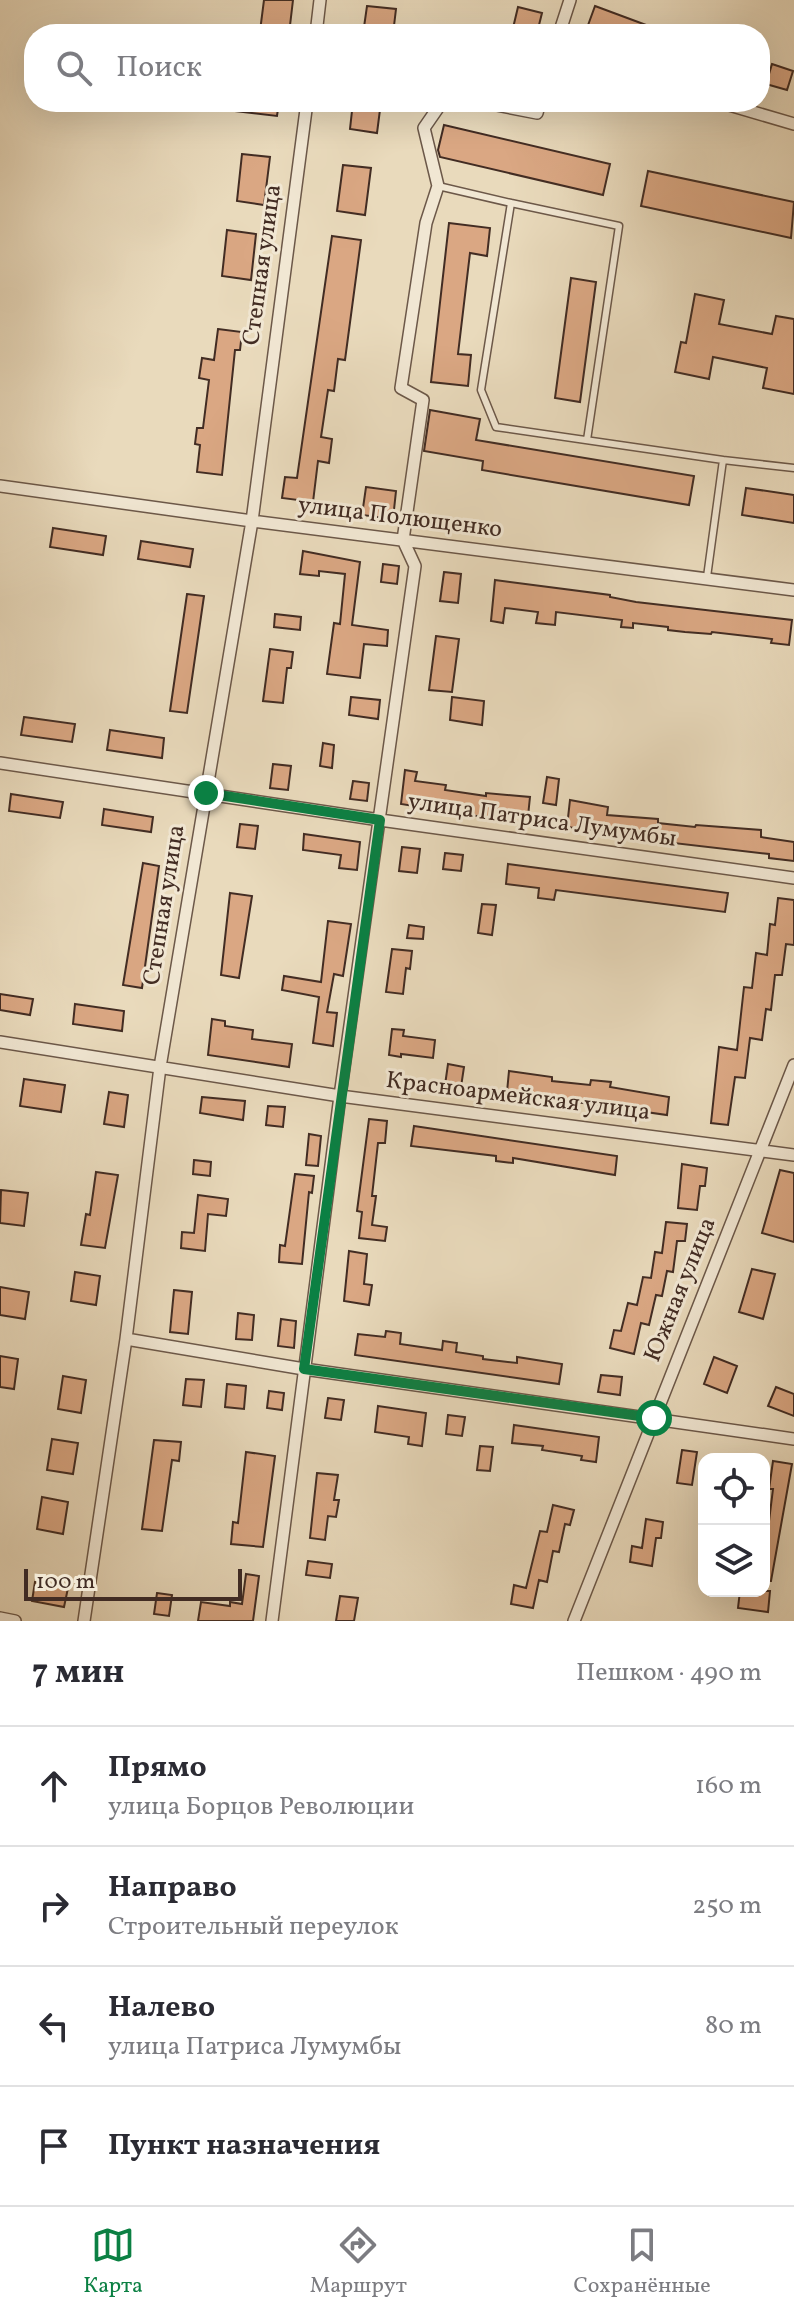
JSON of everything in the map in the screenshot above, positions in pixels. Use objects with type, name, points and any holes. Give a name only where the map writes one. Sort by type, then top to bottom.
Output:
[{"type":"street","points":[[317,24],[320,0]]},
{"type":"street","points":[[562,24],[570,0]]},
{"type":"street","name":"Степная улица","points":[[84,1621],[126,1339],[160,1067],[252,521],[306,112]]},
{"type":"street","points":[[272,1621],[340,1096],[415,566],[403,540],[423,400],[401,388],[426,223],[438,186],[424,128],[435,112]]},
{"type":"street","points":[[753,112],[794,124]]},
{"type":"street","name":"улица Полющенко","points":[[0,486],[794,590]]},
{"type":"street","name":"улица Патриса Лумумбы","points":[[0,763],[794,878]]},
{"type":"street","name":"Красноармейская улица","points":[[0,1042],[340,1096],[794,1155]]},
{"type":"street","name":"Южная улица","points":[[574,1621],[794,1065]]},
{"type":"street","points":[[126,1339],[304,1369],[794,1439]]},
{"type":"street","points":[[0,1618],[15,1621]]},
{"type":"lane","points":[[438,186],[619,226],[587,440]]},
{"type":"lane","points":[[511,203],[481,390],[496,427],[794,468]]},
{"type":"lane","points":[[707,577],[723,460]]},
{"type":"building","points":[[264,0],[293,0],[290,24],[261,24]]},
{"type":"building","points":[[367,6],[396,9],[394,24],[364,24]]},
{"type":"building","points":[[595,6],[643,24],[588,24]]},
{"type":"building","points":[[518,7],[542,13],[539,24],[514,24]]},
{"type":"building","points":[[772,64],[793,71],[787,90],[770,85]]},
{"type":"building","points":[[244,112],[278,112],[277,116]]},
{"type":"building","points":[[352,112],[380,112],[377,133],[350,129]]},
{"type":"building","points":[[444,125],[610,164],[603,195],[440,157],[438,150]]},
{"type":"building","points":[[242,154],[270,157],[264,205],[237,201]]},
{"type":"building","points":[[343,165],[371,168],[365,215],[337,211]]},
{"type":"building","points":[[648,171],[794,202],[791,238],[641,206]]},
{"type":"building","points":[[449,223],[490,228],[487,256],[470,253],[458,354],[471,355],[468,386],[431,382]]},
{"type":"building","points":[[227,230],[256,234],[251,280],[222,276]]},
{"type":"building","points":[[332,236],[361,240],[345,360],[338,359],[334,391],[328,390],[321,437],[332,439],[329,463],[318,461],[313,502],[282,498],[285,477],[297,478]]},
{"type":"building","points":[[571,278],[596,282],[580,402],[555,398]]},
{"type":"building","points":[[695,294],[724,300],[719,324],[772,334],[776,316],[794,319],[794,394],[763,388],[767,368],[713,357],[709,379],[675,372],[681,342],[686,343]]},
{"type":"building","points":[[218,329],[242,332],[240,350],[235,350],[222,475],[197,472],[200,445],[195,444],[197,428],[203,428],[209,380],[199,378],[202,358],[214,360]]},
{"type":"building","points":[[430,410],[480,419],[476,440],[694,476],[689,505],[482,470],[483,461],[424,451]]},
{"type":"building","points":[[366,487],[396,491],[393,519],[362,515]]},
{"type":"building","points":[[746,488],[794,495],[794,523],[742,515]]},
{"type":"building","points":[[53,528],[106,536],[103,555],[50,547]]},
{"type":"building","points":[[141,541],[193,549],[190,567],[138,559]]},
{"type":"building","points":[[303,551],[360,562],[352,625],[388,630],[387,646],[364,644],[360,678],[327,674],[334,623],[340,624],[345,574],[319,571],[319,576],[300,574]]},
{"type":"building","points":[[383,564],[399,566],[397,584],[381,582]]},
{"type":"building","points":[[444,572],[461,574],[458,603],[440,601]]},
{"type":"building","points":[[495,580],[610,595],[636,602],[792,620],[789,645],[771,643],[772,639],[685,632],[633,623],[633,628],[621,627],[622,620],[556,612],[555,625],[536,623],[538,612],[505,608],[503,623],[491,621]]},
{"type":"building","points":[[187,594],[204,596],[187,713],[170,711]]},
{"type":"building","points":[[275,614],[301,617],[300,630],[274,627]]},
{"type":"building","points":[[436,636],[459,639],[452,692],[429,690]]},
{"type":"building","points":[[270,649],[293,652],[291,668],[287,668],[283,703],[263,701]]},
{"type":"building","points":[[351,697],[380,700],[378,719],[349,715]]},
{"type":"building","points":[[452,697],[484,701],[482,725],[450,720]]},
{"type":"building","points":[[24,717],[75,724],[72,742],[21,735]]},
{"type":"building","points":[[110,730],[164,738],[162,758],[107,750]]},
{"type":"building","points":[[323,743],[334,745],[332,768],[320,766]]},
{"type":"building","points":[[273,764],[291,766],[288,790],[270,788]]},
{"type":"building","points":[[405,770],[417,772],[415,781],[446,785],[445,790],[486,796],[486,793],[530,797],[528,816],[503,813],[502,820],[401,804]]},
{"type":"building","points":[[547,777],[559,779],[556,805],[543,803]]},
{"type":"building","points":[[353,781],[369,783],[367,801],[350,799]]},
{"type":"building","points":[[11,794],[63,802],[60,818],[9,811]]},
{"type":"building","points":[[570,800],[608,807],[607,815],[658,819],[658,823],[695,827],[761,830],[761,837],[794,842],[794,861],[769,858],[769,854],[613,836],[614,833],[567,827]]},
{"type":"building","points":[[104,809],[153,817],[151,832],[102,825]]},
{"type":"building","points":[[240,824],[258,826],[255,849],[237,847]]},
{"type":"building","points":[[304,834],[360,842],[357,870],[339,868],[341,855],[303,850]]},
{"type":"building","points":[[402,847],[420,849],[417,873],[399,871]]},
{"type":"building","points":[[445,853],[463,855],[461,871],[443,869]]},
{"type":"building","points":[[143,863],[159,866],[142,988],[123,985]]},
{"type":"building","points":[[508,864],[728,893],[725,912],[556,890],[554,900],[538,898],[539,888],[506,884]]},
{"type":"building","points":[[230,893],[252,896],[239,978],[221,975]]},
{"type":"building","points":[[778,898],[794,900],[794,945],[786,944],[782,975],[775,975],[771,1010],[766,1009],[762,1040],[750,1038],[745,1078],[735,1077],[728,1125],[711,1123],[719,1047],[737,1050],[744,987],[752,988],[756,953],[767,955],[770,924],[775,925]]},
{"type":"building","points":[[482,904],[496,905],[492,935],[478,933]]},
{"type":"building","points":[[328,921],[351,924],[343,976],[334,974],[327,1012],[337,1013],[333,1046],[313,1043],[319,997],[282,990],[284,976],[321,982]]},
{"type":"building","points":[[409,925],[424,927],[423,939],[407,938]]},
{"type":"building","points":[[392,949],[412,951],[403,994],[386,992]]},
{"type":"building","points":[[0,994],[33,999],[30,1015],[0,1010]]},
{"type":"building","points":[[75,1004],[124,1011],[122,1031],[73,1024]]},
{"type":"building","points":[[212,1019],[225,1021],[225,1026],[253,1030],[252,1039],[292,1044],[289,1067],[208,1055]]},
{"type":"building","points":[[392,1029],[404,1030],[403,1036],[435,1040],[433,1058],[389,1055]]},
{"type":"building","points":[[448,1064],[464,1067],[461,1087],[445,1085]]},
{"type":"building","points":[[509,1071],[552,1077],[552,1081],[590,1085],[591,1080],[611,1082],[610,1087],[669,1097],[667,1115],[507,1092]]},
{"type":"building","points":[[24,1079],[65,1085],[61,1112],[20,1106]]},
{"type":"building","points":[[109,1092],[128,1095],[124,1127],[104,1124]]},
{"type":"building","points":[[202,1097],[245,1101],[243,1120],[200,1113]]},
{"type":"building","points":[[268,1106],[285,1107],[283,1127],[266,1125]]},
{"type":"building","points":[[369,1119],[387,1121],[385,1143],[378,1143],[372,1196],[376,1196],[372,1225],[387,1227],[385,1241],[359,1238],[362,1212],[357,1211]]},
{"type":"building","points":[[414,1126],[617,1156],[615,1175],[513,1158],[513,1163],[496,1161],[496,1156],[411,1146]]},
{"type":"building","points":[[309,1134],[321,1136],[318,1166],[306,1165]]},
{"type":"building","points":[[194,1160],[211,1162],[210,1176],[193,1174]]},
{"type":"building","points":[[682,1164],[707,1168],[705,1186],[700,1186],[697,1210],[678,1208]]},
{"type":"building","points":[[780,1170],[794,1173],[794,1242],[762,1233]]},
{"type":"building","points":[[96,1172],[118,1175],[105,1248],[81,1245],[86,1214],[90,1215]]},
{"type":"building","points":[[295,1174],[314,1176],[312,1193],[309,1192],[302,1264],[279,1262],[280,1245],[285,1246]]},
{"type":"building","points":[[1,1190],[28,1193],[24,1226],[0,1223]]},
{"type":"building","points":[[198,1195],[228,1199],[226,1216],[208,1214],[205,1251],[181,1248],[182,1232],[194,1233]]},
{"type":"building","points":[[666,1222],[687,1224],[685,1241],[677,1241],[673,1272],[667,1271],[662,1296],[656,1295],[649,1325],[641,1323],[634,1354],[610,1348],[614,1330],[621,1331],[628,1303],[637,1305],[643,1277],[651,1278],[655,1252],[662,1253]]},
{"type":"building","points":[[349,1251],[367,1254],[364,1284],[372,1285],[369,1305],[344,1301]]},
{"type":"building","points":[[752,1269],[775,1274],[763,1319],[739,1312]]},
{"type":"building","points":[[75,1272],[100,1276],[96,1305],[71,1301]]},
{"type":"building","points":[[0,1287],[29,1292],[25,1319],[0,1315]]},
{"type":"building","points":[[174,1290],[192,1292],[188,1334],[170,1332]]},
{"type":"building","points":[[238,1313],[254,1315],[252,1340],[236,1339]]},
{"type":"building","points":[[281,1319],[296,1321],[294,1348],[278,1346]]},
{"type":"building","points":[[386,1331],[401,1333],[400,1344],[442,1350],[443,1341],[457,1343],[456,1352],[483,1356],[483,1359],[517,1363],[517,1357],[562,1364],[559,1384],[355,1355],[358,1334],[385,1337]]},
{"type":"building","points":[[0,1356],[18,1359],[14,1389],[0,1387]]},
{"type":"building","points":[[714,1357],[737,1366],[727,1393],[704,1384]]},
{"type":"building","points":[[601,1375],[622,1377],[620,1395],[598,1392]]},
{"type":"building","points":[[63,1376],[86,1380],[81,1413],[58,1409]]},
{"type":"building","points":[[186,1379],[204,1380],[201,1407],[183,1405]]},
{"type":"building","points":[[227,1384],[246,1386],[244,1409],[225,1407]]},
{"type":"building","points":[[776,1387],[794,1394],[794,1416],[768,1406]]},
{"type":"building","points":[[269,1391],[284,1393],[282,1410],[267,1408]]},
{"type":"building","points":[[328,1398],[344,1400],[341,1420],[325,1418]]},
{"type":"building","points":[[378,1406],[426,1413],[422,1446],[408,1444],[409,1437],[375,1432]]},
{"type":"building","points":[[448,1415],[465,1417],[462,1436],[446,1434]]},
{"type":"building","points":[[514,1425],[599,1437],[596,1462],[581,1460],[582,1456],[542,1450],[543,1446],[512,1443]]},
{"type":"building","points":[[52,1439],[78,1443],[73,1474],[47,1470]]},
{"type":"building","points":[[154,1440],[181,1442],[179,1461],[172,1460],[162,1531],[142,1529]]},
{"type":"building","points":[[480,1446],[493,1447],[490,1471],[477,1470]]},
{"type":"building","points":[[682,1450],[697,1452],[692,1485],[677,1483]]},
{"type":"building","points":[[246,1452],[275,1456],[263,1547],[231,1544],[233,1522],[238,1523]]},
{"type":"building","points":[[773,1461],[792,1464],[771,1581],[770,1513],[773,1489],[770,1489]]},
{"type":"building","points":[[317,1473],[338,1475],[334,1500],[339,1500],[336,1517],[328,1516],[325,1540],[310,1538]]},
{"type":"building","points":[[42,1497],[68,1502],[63,1534],[37,1529]]},
{"type":"building","points":[[553,1505],[574,1510],[570,1525],[565,1524],[559,1552],[553,1551],[547,1582],[539,1580],[533,1608],[511,1604],[514,1585],[526,1588],[540,1531],[547,1532]]},
{"type":"building","points":[[646,1519],[663,1522],[661,1538],[656,1538],[652,1566],[630,1562],[632,1546],[642,1548]]},
{"type":"building","points":[[308,1561],[332,1564],[330,1578],[306,1575]]},
{"type":"building","points":[[246,1574],[259,1576],[253,1621],[198,1621],[201,1602],[230,1606],[230,1602],[242,1604]]},
{"type":"building","points":[[35,1582],[68,1588],[64,1607],[32,1601]]},
{"type":"building","points":[[157,1593],[172,1595],[169,1616],[154,1614]]},
{"type":"building","points":[[340,1596],[358,1598],[354,1621],[336,1621]]},
{"type":"building","points":[[739,1597],[769,1597],[768,1612],[738,1608]]},
{"type":"route","points":[[206,793],[380,820],[304,1369],[654,1418]]}]
